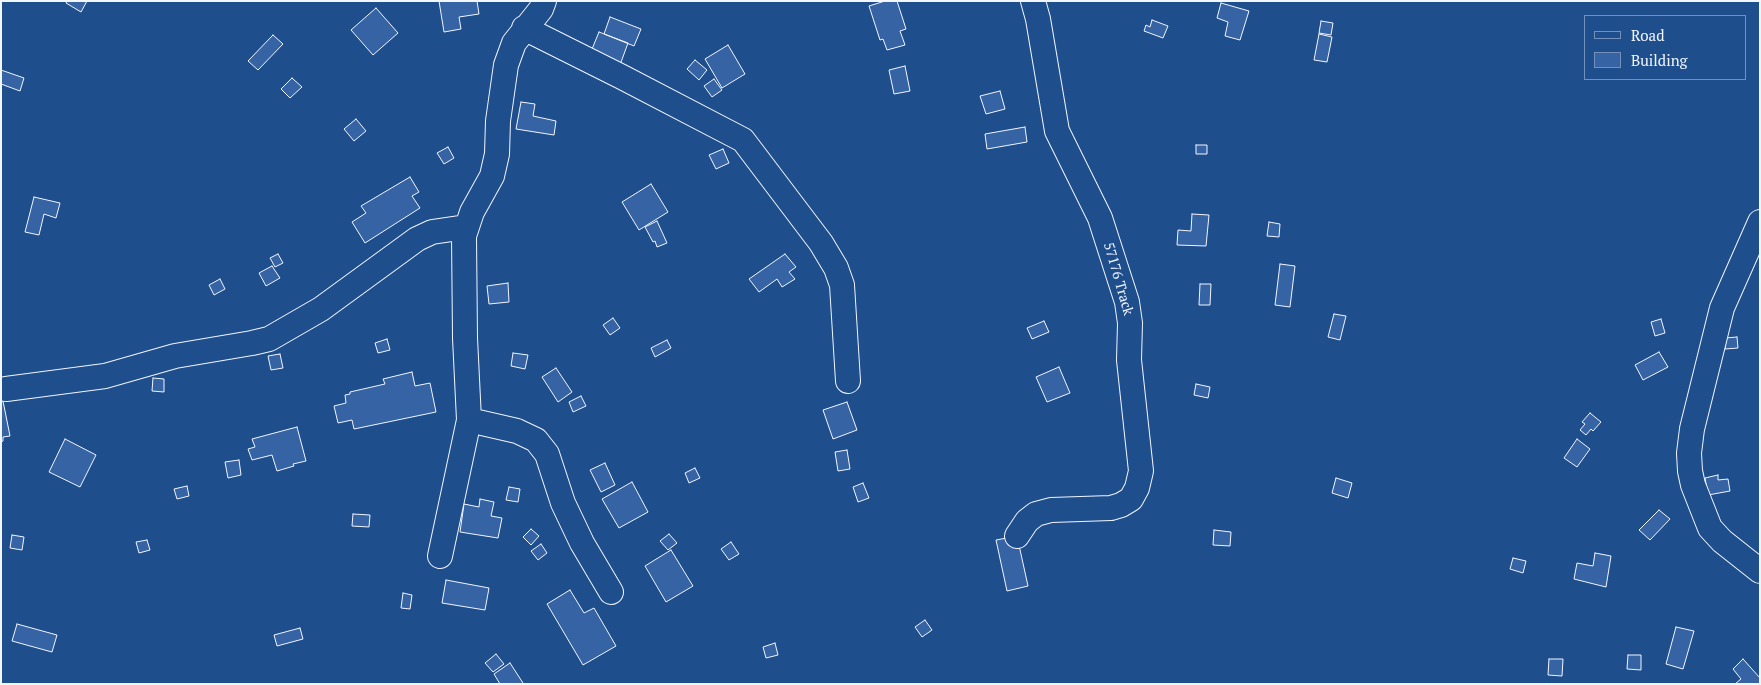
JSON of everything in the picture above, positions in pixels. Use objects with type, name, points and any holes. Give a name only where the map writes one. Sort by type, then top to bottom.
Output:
[{"type":"street","points":[[440,556],[468,420],[464,236],[472,212],[492,176],[497,154],[498,121],[506,65],[514,42],[541,9],[544,1]]},
{"type":"street","name":"57176 Track","points":[[1017,536],[1027,521],[1036,514],[1051,510],[1111,508],[1121,505],[1131,499],[1138,488],[1141,471],[1129,360],[1130,323],[1127,302],[1100,218],[1057,131],[1038,19],[1033,1]]},
{"type":"street","points":[[524,28],[743,140],[821,244],[836,268],[842,284],[848,381]]},
{"type":"street","points":[[1760,222],[1722,308],[1692,429],[1689,453],[1693,485],[1710,528],[1722,541],[1760,571]]},
{"type":"street","points":[[6,389],[105,376],[175,356],[237,346],[269,338],[321,310],[417,239],[432,232],[466,227]]},
{"type":"street","points":[[468,420],[517,431],[527,434],[536,440],[547,454],[563,503],[582,544],[611,592]]},
{"type":"building","points":[[67,1],[87,1],[81,12],[66,3]]},
{"type":"building","points":[[439,1],[477,1],[479,14],[459,17],[461,29],[444,32]]},
{"type":"building","points":[[885,1],[897,1],[906,29],[900,31],[905,45],[887,50],[883,39],[880,40],[869,6]]},
{"type":"building","points":[[1221,3],[1249,11],[1240,40],[1225,36],[1228,22],[1217,18]]},
{"type":"building","points":[[376,8],[398,33],[373,55],[351,30]]},
{"type":"building","points":[[610,17],[641,29],[634,46],[604,34]]},
{"type":"building","points":[[1152,20],[1168,26],[1163,38],[1144,31],[1146,25],[1150,27]]},
{"type":"building","points":[[1321,21],[1333,23],[1331,35],[1319,33]]},
{"type":"building","points":[[599,32],[628,43],[620,65],[590,54]]},
{"type":"building","points":[[1319,34],[1332,37],[1327,62],[1314,60]]},
{"type":"building","points":[[273,35],[283,44],[258,70],[248,61]]},
{"type":"building","points":[[728,45],[745,74],[722,88],[705,59]]},
{"type":"building","points":[[695,60],[707,70],[699,80],[687,69]]},
{"type":"building","points":[[905,66],[910,91],[894,94],[889,70]]},
{"type":"building","points":[[1,70],[24,78],[20,91],[1,84]]},
{"type":"building","points":[[292,78],[302,87],[290,98],[281,89]]},
{"type":"building","points":[[714,79],[722,90],[712,97],[704,86]]},
{"type":"building","points":[[1000,91],[1005,109],[986,114],[980,96]]},
{"type":"building","points":[[521,102],[535,104],[533,116],[556,121],[554,135],[516,129]]},
{"type":"building","points":[[356,119],[366,131],[354,141],[344,129]]},
{"type":"building","points":[[1025,127],[1027,142],[987,149],[985,134]]},
{"type":"building","points":[[1196,145],[1207,145],[1207,154],[1196,154]]},
{"type":"building","points":[[448,147],[454,158],[444,164],[437,153]]},
{"type":"building","points":[[723,149],[729,163],[716,169],[709,155]]},
{"type":"building","points":[[410,177],[419,192],[412,196],[420,208],[365,243],[352,222],[366,213],[361,206]]},
{"type":"building","points":[[651,184],[668,212],[639,230],[622,202]]},
{"type":"building","points":[[34,197],[60,203],[56,218],[44,214],[39,235],[25,232]]},
{"type":"building","points":[[1192,214],[1209,215],[1206,246],[1177,245],[1178,230],[1191,231]]},
{"type":"building","points":[[657,221],[667,243],[657,247],[645,227]]},
{"type":"building","points":[[1269,222],[1280,224],[1279,237],[1267,236]]},
{"type":"building","points":[[278,254],[283,263],[275,267],[270,258]]},
{"type":"building","points":[[785,254],[796,267],[789,272],[795,279],[782,287],[777,279],[759,292],[749,279]]},
{"type":"building","points":[[1280,264],[1295,266],[1290,307],[1275,305]]},
{"type":"building","points":[[272,266],[280,278],[266,286],[259,273]]},
{"type":"building","points":[[220,279],[225,289],[214,295],[209,285]]},
{"type":"building","points":[[508,283],[509,302],[489,304],[487,286]]},
{"type":"building","points":[[1200,284],[1211,284],[1210,305],[1199,305]]},
{"type":"building","points":[[1334,314],[1346,316],[1340,340],[1328,337]]},
{"type":"building","points":[[613,318],[620,328],[610,335],[603,325]]},
{"type":"building","points":[[1661,319],[1665,333],[1655,336],[1651,322]]},
{"type":"building","points":[[1044,321],[1049,332],[1032,339],[1027,328]]},
{"type":"building","points":[[1737,337],[1738,348],[1725,349],[1725,338]]},
{"type":"building","points":[[387,339],[390,350],[378,353],[375,343]]},
{"type":"building","points":[[667,340],[671,348],[655,357],[651,348]]},
{"type":"building","points":[[1659,352],[1668,367],[1643,380],[1635,365]]},
{"type":"building","points":[[513,353],[528,355],[525,369],[511,366]]},
{"type":"building","points":[[280,354],[283,368],[271,370],[268,356]]},
{"type":"building","points":[[1059,367],[1070,393],[1047,402],[1036,377]]},
{"type":"building","points":[[556,368],[572,392],[558,402],[542,377]]},
{"type":"building","points":[[412,372],[415,386],[430,383],[436,412],[354,429],[352,420],[338,423],[334,406],[346,403],[345,395],[350,394],[350,392],[385,384],[383,379]]},
{"type":"building","points":[[153,378],[164,379],[164,392],[152,391]]},
{"type":"building","points":[[1196,384],[1210,387],[1208,398],[1194,395]]},
{"type":"building","points":[[581,396],[586,406],[573,412],[569,402]]},
{"type":"building","points":[[1,401],[3,401],[10,436],[3,437],[1,442]]},
{"type":"building","points":[[847,402],[857,430],[833,439],[823,410]]},
{"type":"building","points":[[1590,413],[1601,422],[1593,431],[1591,429],[1586,435],[1580,430],[1585,424],[1582,422]]},
{"type":"building","points":[[297,427],[306,461],[277,471],[272,455],[252,460],[248,449],[255,447],[252,439]]},
{"type":"building","points":[[65,439],[96,455],[80,487],[49,472]]},
{"type":"building","points":[[1577,439],[1590,449],[1577,467],[1564,458]]},
{"type":"building","points":[[847,450],[850,469],[838,471],[835,452]]},
{"type":"building","points":[[239,460],[241,475],[228,478],[225,462]]},
{"type":"building","points":[[605,463],[615,485],[601,492],[590,470]]},
{"type":"building","points":[[695,468],[700,478],[689,483],[685,473]]},
{"type":"building","points":[[1718,475],[1718,480],[1728,479],[1730,491],[1708,495],[1705,478]]},
{"type":"building","points":[[1336,478],[1352,483],[1348,498],[1332,493]]},
{"type":"building","points":[[632,482],[648,512],[619,528],[602,499]]},
{"type":"building","points":[[863,483],[869,498],[858,502],[853,487]]},
{"type":"building","points":[[187,486],[189,496],[177,499],[174,489]]},
{"type":"building","points":[[509,487],[520,489],[518,502],[506,500]]},
{"type":"building","points":[[480,499],[494,502],[491,516],[502,518],[498,538],[460,532],[464,504],[479,507]]},
{"type":"building","points":[[1659,510],[1670,519],[1650,540],[1639,530]]},
{"type":"building","points":[[353,514],[370,515],[369,527],[352,526]]},
{"type":"building","points":[[531,529],[539,536],[531,545],[523,537]]},
{"type":"building","points":[[1214,530],[1231,532],[1230,546],[1213,545]]},
{"type":"building","points":[[669,534],[677,543],[668,550],[660,541]]},
{"type":"building","points":[[12,535],[24,537],[22,550],[10,548]]},
{"type":"building","points":[[1017,536],[1028,586],[1007,591],[996,540]]},
{"type":"building","points":[[147,540],[150,550],[139,553],[136,542]]},
{"type":"building","points":[[731,542],[739,554],[729,560],[721,549]]},
{"type":"building","points":[[541,544],[547,553],[538,560],[531,551]]},
{"type":"building","points":[[671,550],[693,586],[666,602],[645,566]]},
{"type":"building","points":[[1595,553],[1611,556],[1606,587],[1574,579],[1577,563],[1593,566]]},
{"type":"building","points":[[1513,558],[1526,561],[1523,573],[1510,569]]},
{"type":"building","points":[[446,580],[489,588],[485,610],[442,603]]},
{"type":"building","points":[[570,590],[584,613],[594,608],[616,646],[583,665],[547,604]]},
{"type":"building","points":[[403,593],[412,595],[410,609],[401,608]]},
{"type":"building","points":[[925,620],[932,630],[922,637],[915,627]]},
{"type":"building","points":[[17,624],[57,635],[52,652],[12,641]]},
{"type":"building","points":[[1676,627],[1694,631],[1683,669],[1666,664]]},
{"type":"building","points":[[300,628],[303,639],[277,646],[274,635]]},
{"type":"building","points":[[775,643],[778,655],[766,658],[763,647]]},
{"type":"building","points":[[496,654],[504,664],[493,672],[485,663]]},
{"type":"building","points":[[1628,655],[1641,655],[1641,670],[1627,669]]},
{"type":"building","points":[[1549,659],[1563,659],[1562,676],[1548,675]]},
{"type":"building","points":[[1743,659],[1760,678],[1760,684],[1735,684],[1741,679],[1733,669]]},
{"type":"building","points":[[510,663],[522,684],[500,684],[494,674]]}]
